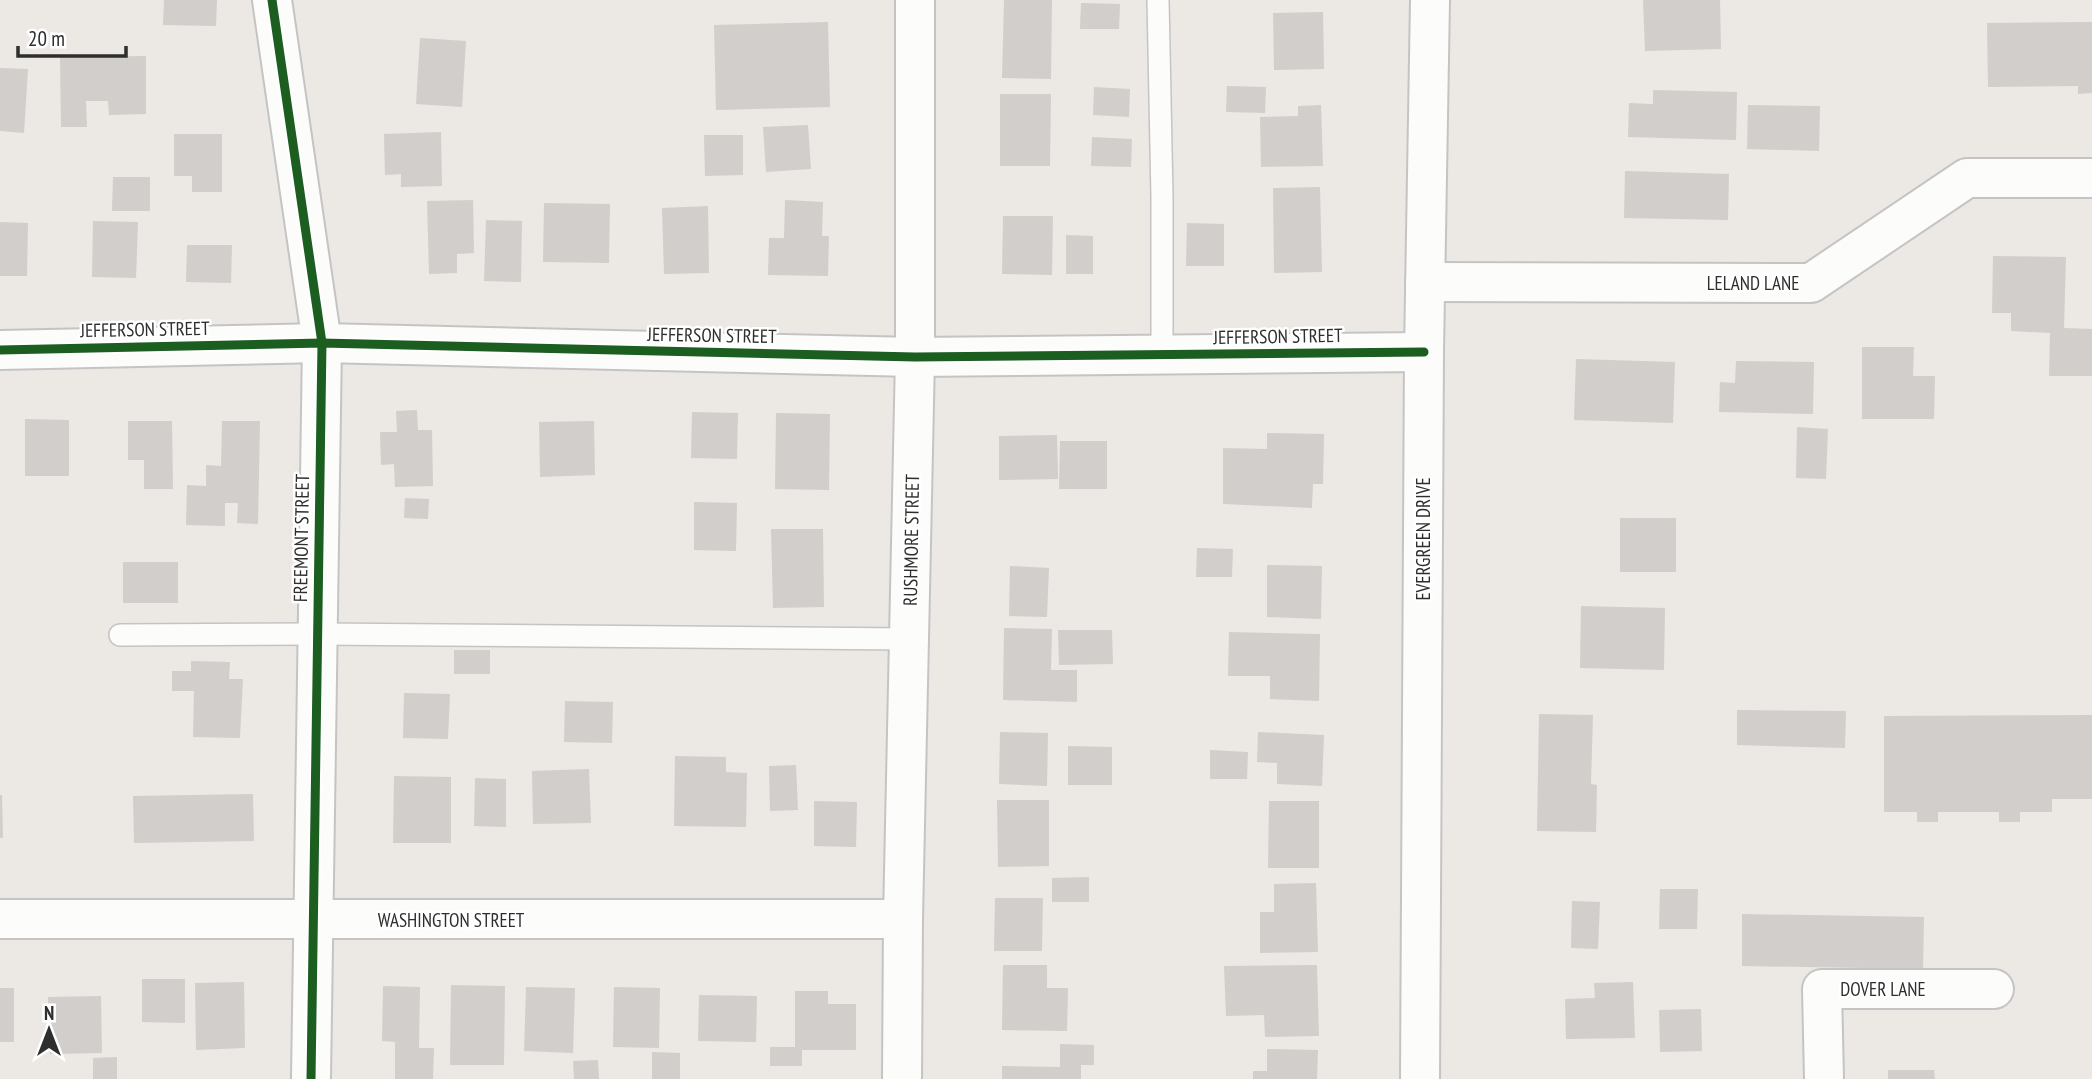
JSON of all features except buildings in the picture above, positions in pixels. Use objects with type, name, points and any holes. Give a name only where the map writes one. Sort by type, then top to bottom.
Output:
[{"type":"street","name":"FREEMONT STREET","points":[[272,0],[321,343],[311,1079]]},
{"type":"street","name":"RUSHMORE STREET","points":[[902,1079],[915,357],[915,0]]},
{"type":"street","name":"EVERGREEN DRIVE","points":[[1420,1079],[1424,352],[1430,0]]},
{"type":"street","name":"LELAND LANE","points":[[1425,282],[1811,283],[1967,178],[2092,178]]},
{"type":"street","name":"JEFFERSON STREET","points":[[0,350],[321,343],[915,357],[1424,352]]},
{"type":"street","name":"WASHINGTON STREET","points":[[0,919],[903,919]]},
{"type":"street","name":"DOVER LANE","points":[[1824,1079],[1822,989],[1994,989]]},
{"type":"lane","points":[[1158,0],[1162,355]]},
{"type":"lane","points":[[120,635],[909,639]]},
{"type":"cycle path","points":[[272,0],[322,343],[311,1079]]},
{"type":"cycle path","points":[[0,350],[322,343],[915,357],[1424,352]]}]
